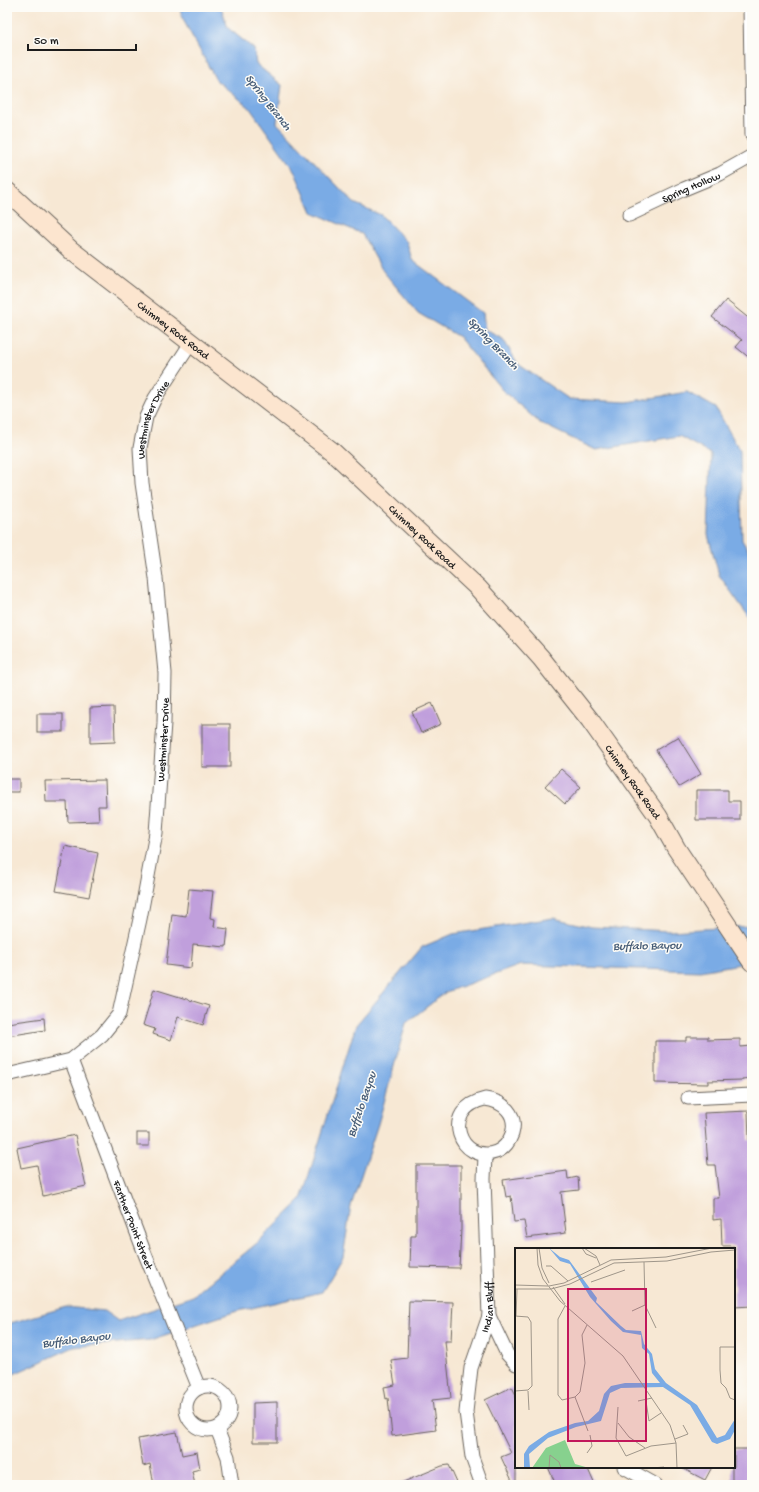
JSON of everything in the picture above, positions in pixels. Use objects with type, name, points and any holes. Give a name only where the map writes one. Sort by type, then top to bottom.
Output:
[{"type":"main road","name":"Chimney Rock Road","points":[[7,191],[72,251],[333,452],[478,588],[542,658],[590,720],[658,816],[676,848],[752,962]]},
{"type":"street","points":[[750,7],[752,135]]},
{"type":"street","name":"Spring Hollow","points":[[629,215],[720,174],[752,156]]},
{"type":"street","name":"Westminster Drive","points":[[7,1075],[71,1060],[102,1035],[119,1014],[140,919],[156,833],[164,723],[165,673],[156,578],[142,483],[140,448],[146,417],[155,398],[191,343]]},
{"type":"street","name":"Farther Point Street","points":[[71,1060],[145,1254],[199,1388]]},
{"type":"street","points":[[688,1098],[752,1096]]},
{"type":"street","points":[[485,1099],[494,1100],[503,1105],[513,1120],[513,1130],[510,1139],[505,1146],[498,1151],[485,1155],[470,1149],[462,1140],[459,1131],[459,1122],[462,1112],[468,1105],[485,1099]]},
{"type":"street","name":"Indian Bluff","points":[[482,1485],[472,1457],[466,1412],[471,1368],[489,1316],[484,1179],[485,1155]]},
{"type":"street","points":[[489,1316],[507,1354],[515,1363]]},
{"type":"street","points":[[206,1386],[219,1389],[229,1399],[230,1413],[223,1425],[217,1429],[202,1430],[190,1421],[186,1406],[192,1393],[199,1388],[206,1386]]},
{"type":"street","points":[[217,1429],[228,1457],[232,1485]]},
{"type":"street","points":[[626,1468],[656,1485]]},
{"type":"water","name":"Spring Branch","points":[[179,7],[221,7],[228,28],[254,49],[256,64],[282,85],[277,123],[354,203],[381,215],[407,242],[412,260],[483,313],[485,330],[503,339],[518,364],[569,399],[627,402],[687,392],[716,408],[740,451],[742,540],[752,557],[752,621],[719,575],[708,535],[711,454],[679,436],[596,450],[540,423],[502,390],[459,337],[418,313],[383,271],[362,234],[312,212],[294,170],[249,107],[216,80],[185,23]]},
{"type":"water","name":"Buffalo Bayou","points":[[553,918],[592,927],[670,931],[752,926],[752,962],[700,971],[521,965],[446,992],[406,1023],[378,1124],[351,1206],[343,1257],[322,1292],[234,1312],[150,1340],[74,1347],[7,1377],[7,1324],[66,1307],[104,1311],[118,1321],[193,1296],[257,1243],[301,1200],[356,1025],[422,947],[453,934]]},
{"type":"building","points":[[726,300],[752,321],[752,360],[736,347],[742,340],[712,317]]},
{"type":"building","points":[[432,703],[441,724],[421,733],[412,712]]},
{"type":"building","points":[[114,707],[115,742],[90,743],[90,708]]},
{"type":"building","points":[[37,714],[63,714],[63,732],[37,732]]},
{"type":"building","points":[[202,724],[230,724],[230,767],[202,767]]},
{"type":"building","points":[[678,737],[701,774],[679,787],[656,750]]},
{"type":"building","points":[[561,769],[581,787],[565,804],[545,786]]},
{"type":"building","points":[[7,779],[19,779],[19,792],[7,792]]},
{"type":"building","points":[[105,780],[106,806],[98,806],[99,821],[68,822],[67,802],[46,802],[45,781]]},
{"type":"building","points":[[696,790],[728,790],[728,801],[740,801],[740,820],[696,820]]},
{"type":"building","points":[[65,846],[98,853],[89,897],[56,891]]},
{"type":"building","points":[[189,889],[213,891],[210,918],[215,919],[214,927],[228,929],[226,947],[193,944],[191,968],[166,965],[172,914],[186,916]]},
{"type":"building","points":[[154,989],[209,1006],[203,1025],[178,1017],[171,1040],[153,1034],[155,1029],[143,1025]]},
{"type":"building","points":[[44,1018],[45,1030],[7,1036],[7,1023]]},
{"type":"building","points":[[686,1037],[708,1037],[708,1040],[740,1039],[740,1047],[752,1046],[752,1078],[742,1080],[708,1081],[708,1084],[655,1083],[655,1041],[686,1041]]},
{"type":"building","points":[[748,1111],[749,1140],[752,1140],[752,1306],[735,1307],[735,1248],[734,1246],[722,1246],[721,1219],[713,1220],[713,1198],[719,1198],[715,1165],[708,1165],[704,1113]]},
{"type":"building","points":[[137,1133],[149,1133],[149,1146],[137,1146]]},
{"type":"building","points":[[75,1135],[86,1186],[43,1196],[37,1165],[21,1168],[17,1148]]},
{"type":"building","points":[[416,1165],[461,1165],[461,1229],[459,1268],[410,1267],[411,1236],[416,1236]]},
{"type":"building","points":[[567,1171],[568,1179],[578,1177],[579,1190],[561,1192],[566,1233],[527,1238],[524,1221],[514,1222],[511,1196],[506,1197],[503,1180]]},
{"type":"building","points":[[409,1301],[453,1302],[451,1341],[445,1341],[451,1398],[432,1400],[436,1430],[392,1436],[388,1398],[386,1399],[384,1387],[395,1385],[391,1360],[407,1358]]},
{"type":"building","points":[[512,1387],[515,1393],[516,1485],[514,1485],[501,1457],[511,1453],[485,1400]]},
{"type":"building","points":[[277,1402],[277,1442],[253,1442],[253,1403]]},
{"type":"building","points":[[177,1432],[182,1455],[197,1452],[200,1469],[192,1471],[195,1485],[154,1485],[150,1464],[143,1466],[138,1439]]},
{"type":"building","points":[[735,1449],[752,1449],[752,1485],[732,1485],[732,1468],[735,1468]]},
{"type":"building","points":[[449,1465],[458,1485],[396,1485],[442,1466]]},
{"type":"building","points":[[548,1468],[587,1468],[595,1485],[556,1485]]},
{"type":"building","points":[[682,1468],[711,1468],[705,1480]]}]
